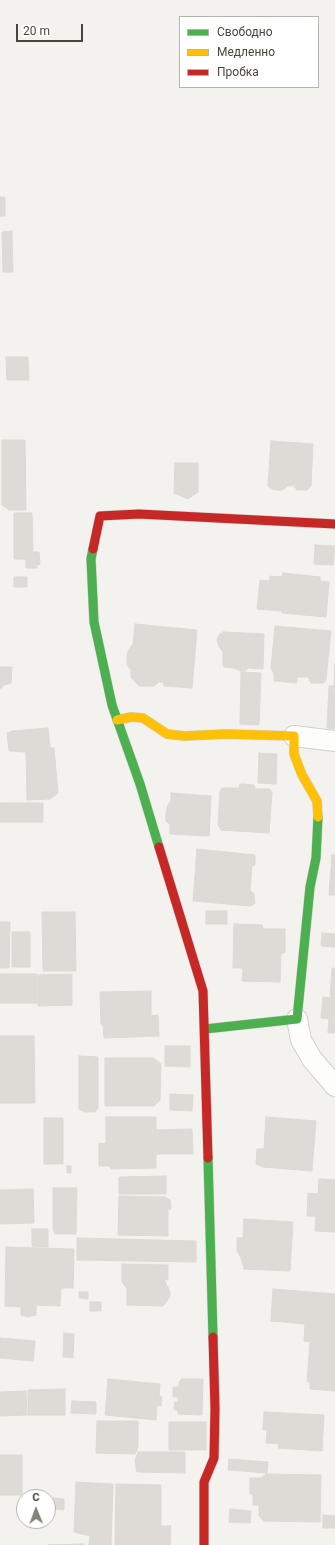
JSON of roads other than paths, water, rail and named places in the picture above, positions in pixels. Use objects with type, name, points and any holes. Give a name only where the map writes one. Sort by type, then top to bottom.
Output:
[{"type":"street","points":[[204,1545],[204,1482],[214,1458],[215,1409],[203,991],[140,784],[112,705],[94,622],[91,558],[100,516],[139,514],[335,524]]},
{"type":"street","points":[[117,720],[131,717],[143,718],[167,734],[184,736],[226,734],[294,736],[335,741]]},
{"type":"street","points":[[294,736],[294,754],[302,775],[317,801],[318,829],[316,858],[310,887],[297,1019],[301,1040],[312,1059],[335,1086]]},
{"type":"street","points":[[205,1029],[297,1019]]}]
